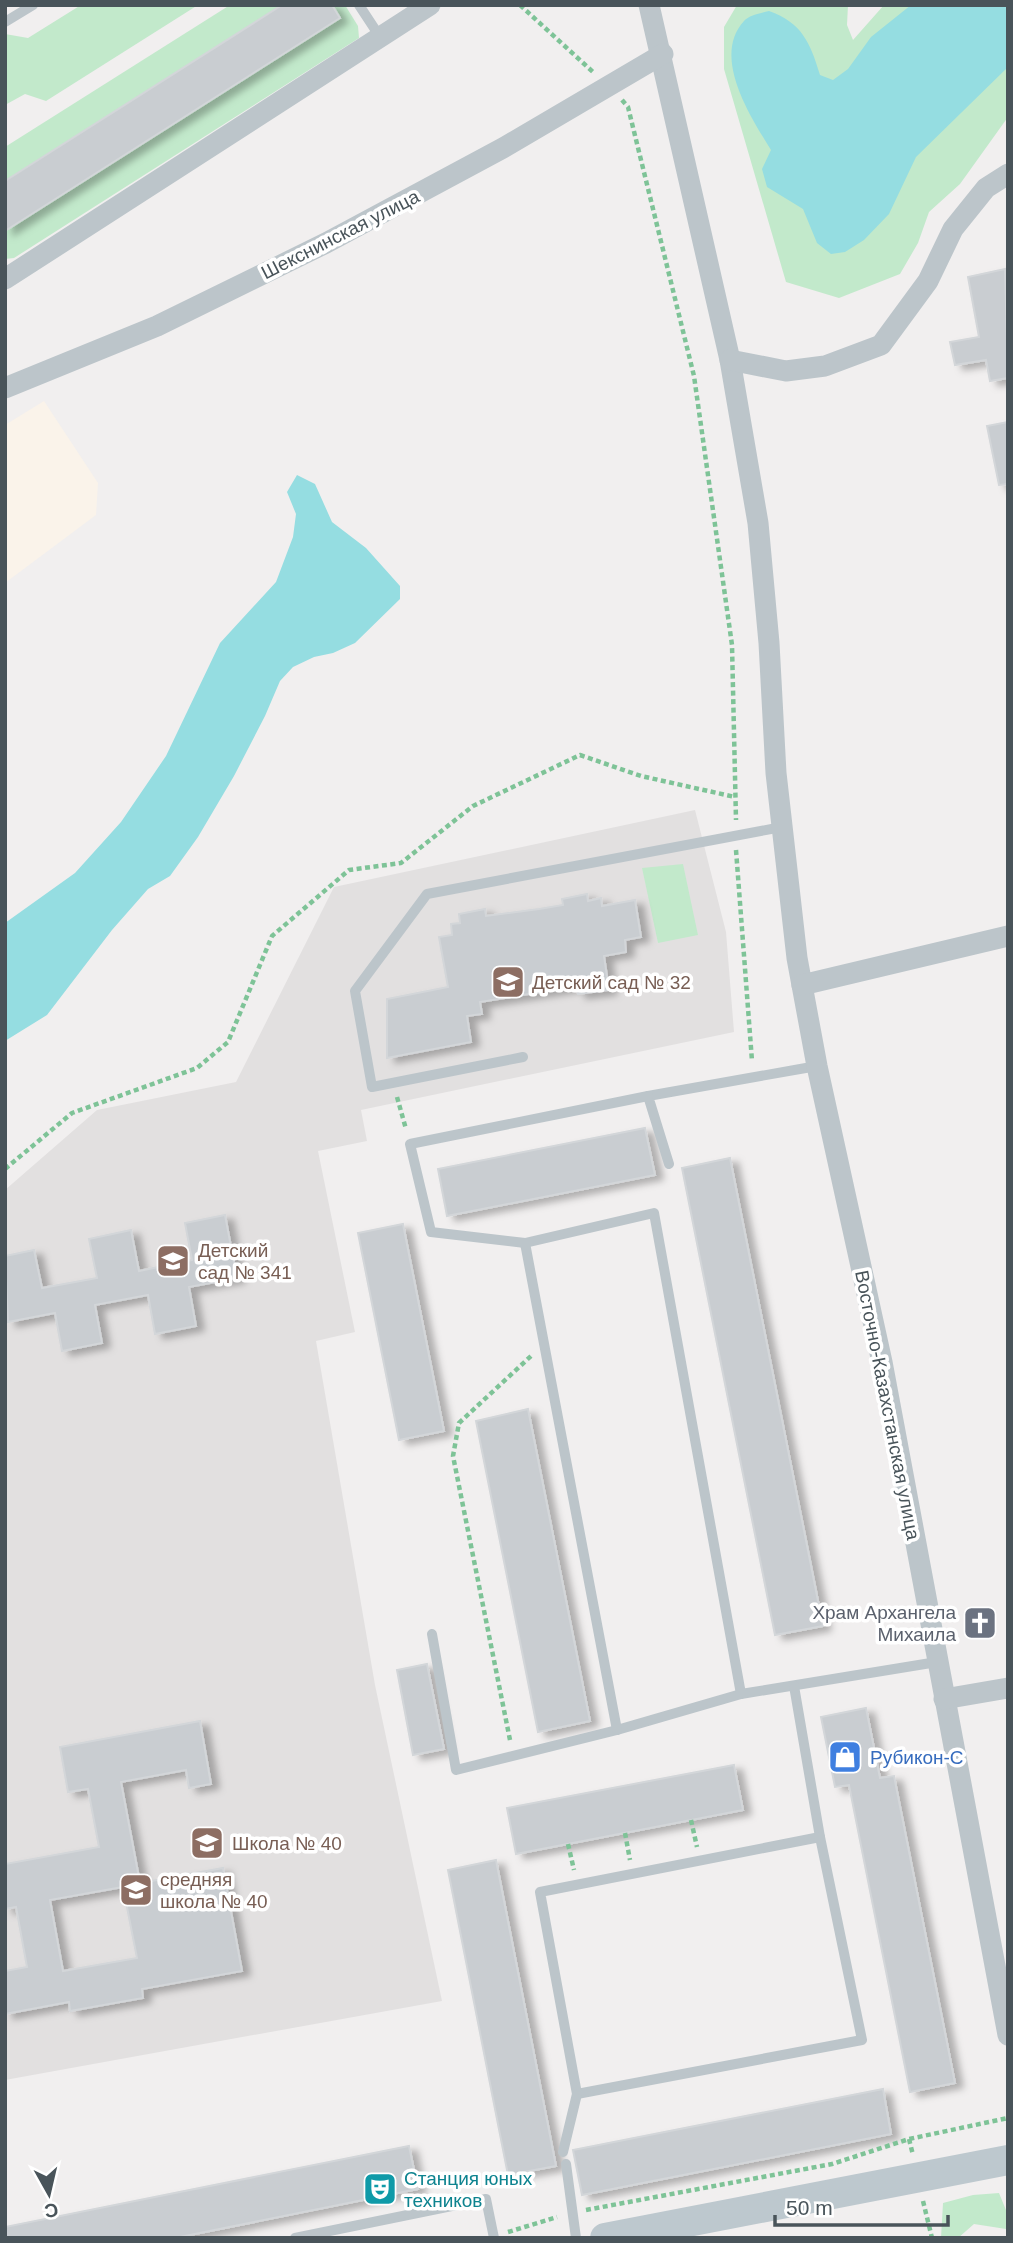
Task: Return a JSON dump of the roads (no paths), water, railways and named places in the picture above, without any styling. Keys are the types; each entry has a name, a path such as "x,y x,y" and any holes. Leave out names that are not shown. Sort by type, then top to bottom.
{"main road":[{"path":"605,2238 1008,2160"}],"street":[{"path":"6,276 430,5"},
{"name":"Восточно-Казахстанская улица","path":"649,5 663,54 730,360 758,523 782,827 802,985 817,1066 882,1362 1008,2035"},
{"name":"Шекснинская улица","path":"5,388 157,326 326,243 611,87 663,54"},
{"path":"730,360 786,371 825,366 881,345 928,281 953,229 986,188 1008,174"},
{"path":"802,985 1008,936"},
{"path":"944,1699 1008,1688"}],"lane":[{"path":"5,22 33,5"},
{"path":"359,5 380,37"},
{"path":"523,1058 372,1087 355,991 427,894 782,827"},
{"path":"741,1694 654,1213 525,1243 430,1232 410,1144 648,1096 817,1066"},
{"path":"648,1096 669,1164"},
{"path":"525,1243 617,1730"},
{"path":"432,1634 456,1770 617,1730 741,1694 937,1662"},
{"path":"577,2094 862,2039 820,1837 794,1686"},
{"path":"564,2152 577,2094 540,1892 820,1837"},
{"path":"566,2164 570,2213 576,2238"},
{"path":"295,2238 486,2199 494,2237"}],"water":[{"path":"911,5 1008,5 1008,67 916,157 889,214 864,240 845,252 831,254 817,243 803,209 767,187 762,169 771,150 738,87 731,52 735,36 746,19 769,11 797,28 808,43 820,75 833,80 848,69 871,37"},
{"path":"297,475 315,484 332,522 366,548 400,586 400,599 355,643 293,667 280,681 234,776 198,837 170,876 148,889 112,930 47,1015 5,1041 5,923 75,873 121,822 166,756 220,643 276,582 293,537 296,514 287,492"}],"place":[{"name":"Детский сад № 32","path":"508,982"},
{"name":"Детский сад № 341","path":"173,1261"},
{"name":"Храм Архангела Михаила","path":"980,1623"},
{"name":"Рубикон-С","path":"845,1757"},
{"name":"Школа № 40","path":"207,1843"},
{"name":"средняя школа № 40","path":"136,1890"},
{"name":"Станция юных техников","path":"380,2189"}]}
